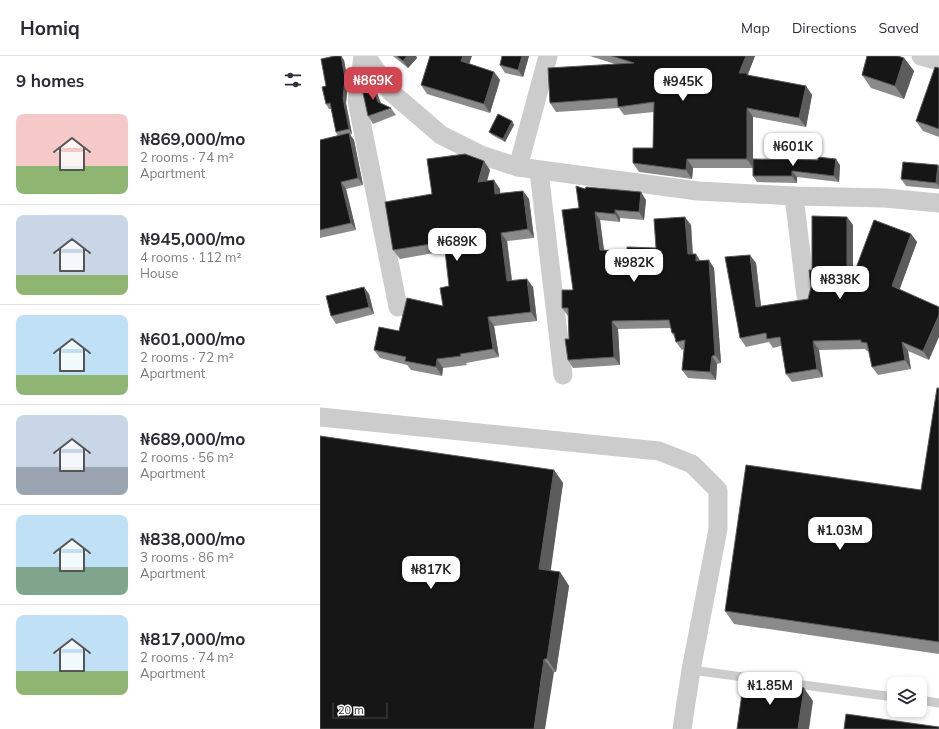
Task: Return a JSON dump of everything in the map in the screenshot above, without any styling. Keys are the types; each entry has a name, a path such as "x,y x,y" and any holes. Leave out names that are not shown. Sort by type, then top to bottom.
{"street":[{"path":"364,56 391,92 441,135 481,155 518,167 698,191 794,196 885,198 939,203"},
{"path":"364,56 357,101 398,307"},
{"path":"518,167 548,56"},
{"path":"921,56 939,61"},
{"path":"539,170 563,375"},
{"path":"794,196 806,296"},
{"path":"320,417 659,451 692,464 718,490 718,529 691,670 682,729"}],"lane":[{"path":"691,670 887,696"},
{"path":"927,701 939,702"}],"building":[{"path":"341,56 345,78 343,98 349,129 336,132 330,103 326,104 322,87 326,86 321,59"},
{"path":"397,56 407,56 403,61"},
{"path":"430,56 463,56 461,61 494,72 484,104 421,85"},
{"path":"502,56 522,56 518,70 500,65"},
{"path":"612,56 746,56 739,73 747,73 747,75 806,86 799,118 747,108 747,159 687,159 686,170 633,163 633,148 653,148 654,102 618,107 617,98 550,103 548,68 634,63"},
{"path":"867,56 898,56 904,58 895,86 862,75"},
{"path":"935,67 939,68 939,129 916,121"},
{"path":"371,83 378,102 391,108 368,116 363,93 364,86"},
{"path":"498,114 512,121 503,139 489,132"},
{"path":"349,133 358,178 341,182 351,223 320,230 320,140"},
{"path":"465,154 484,161 478,182 494,180 495,194 523,191 528,229 501,233 507,281 527,279 531,312 488,317 493,349 460,354 461,356 437,359 436,367 405,361 406,357 374,350 379,327 399,331 407,298 443,306 440,288 449,286 444,242 393,250 385,202 432,194 427,159"},
{"path":"818,157 836,159 834,176 792,171 792,176 753,176 753,159 818,160"},
{"path":"903,162 938,165 936,183 901,179"},
{"path":"576,186 585,189 586,187 641,192 639,212 615,210 615,214 595,212 600,250 627,251 627,247 656,248 654,219 685,217 688,254 696,254 696,261 709,260 715,355 712,356 710,372 682,370 685,340 676,342 669,320 612,321 614,357 568,360 565,339 569,339 568,308 562,308 562,290 573,290 562,210 579,208"},
{"path":"812,216 847,217 847,292 874,220 911,234 892,286 939,307 939,315 923,351 902,342 905,360 872,367 867,343 861,342 861,340 813,341 817,369 786,374 780,337 767,339 766,333 740,338 725,257 750,255 756,307 808,299 811,287 809,270 812,270"},
{"path":"364,287 369,307 331,316 326,296"},
{"path":"937,388 939,388 939,642 725,611 746,465 921,490"},
{"path":"320,436 554,470 539,569 560,572 547,659 544,659 534,729 320,729"},
{"path":"744,679 804,688 798,729 737,729"},
{"path":"846,714 939,727 939,729 844,729"}]}
